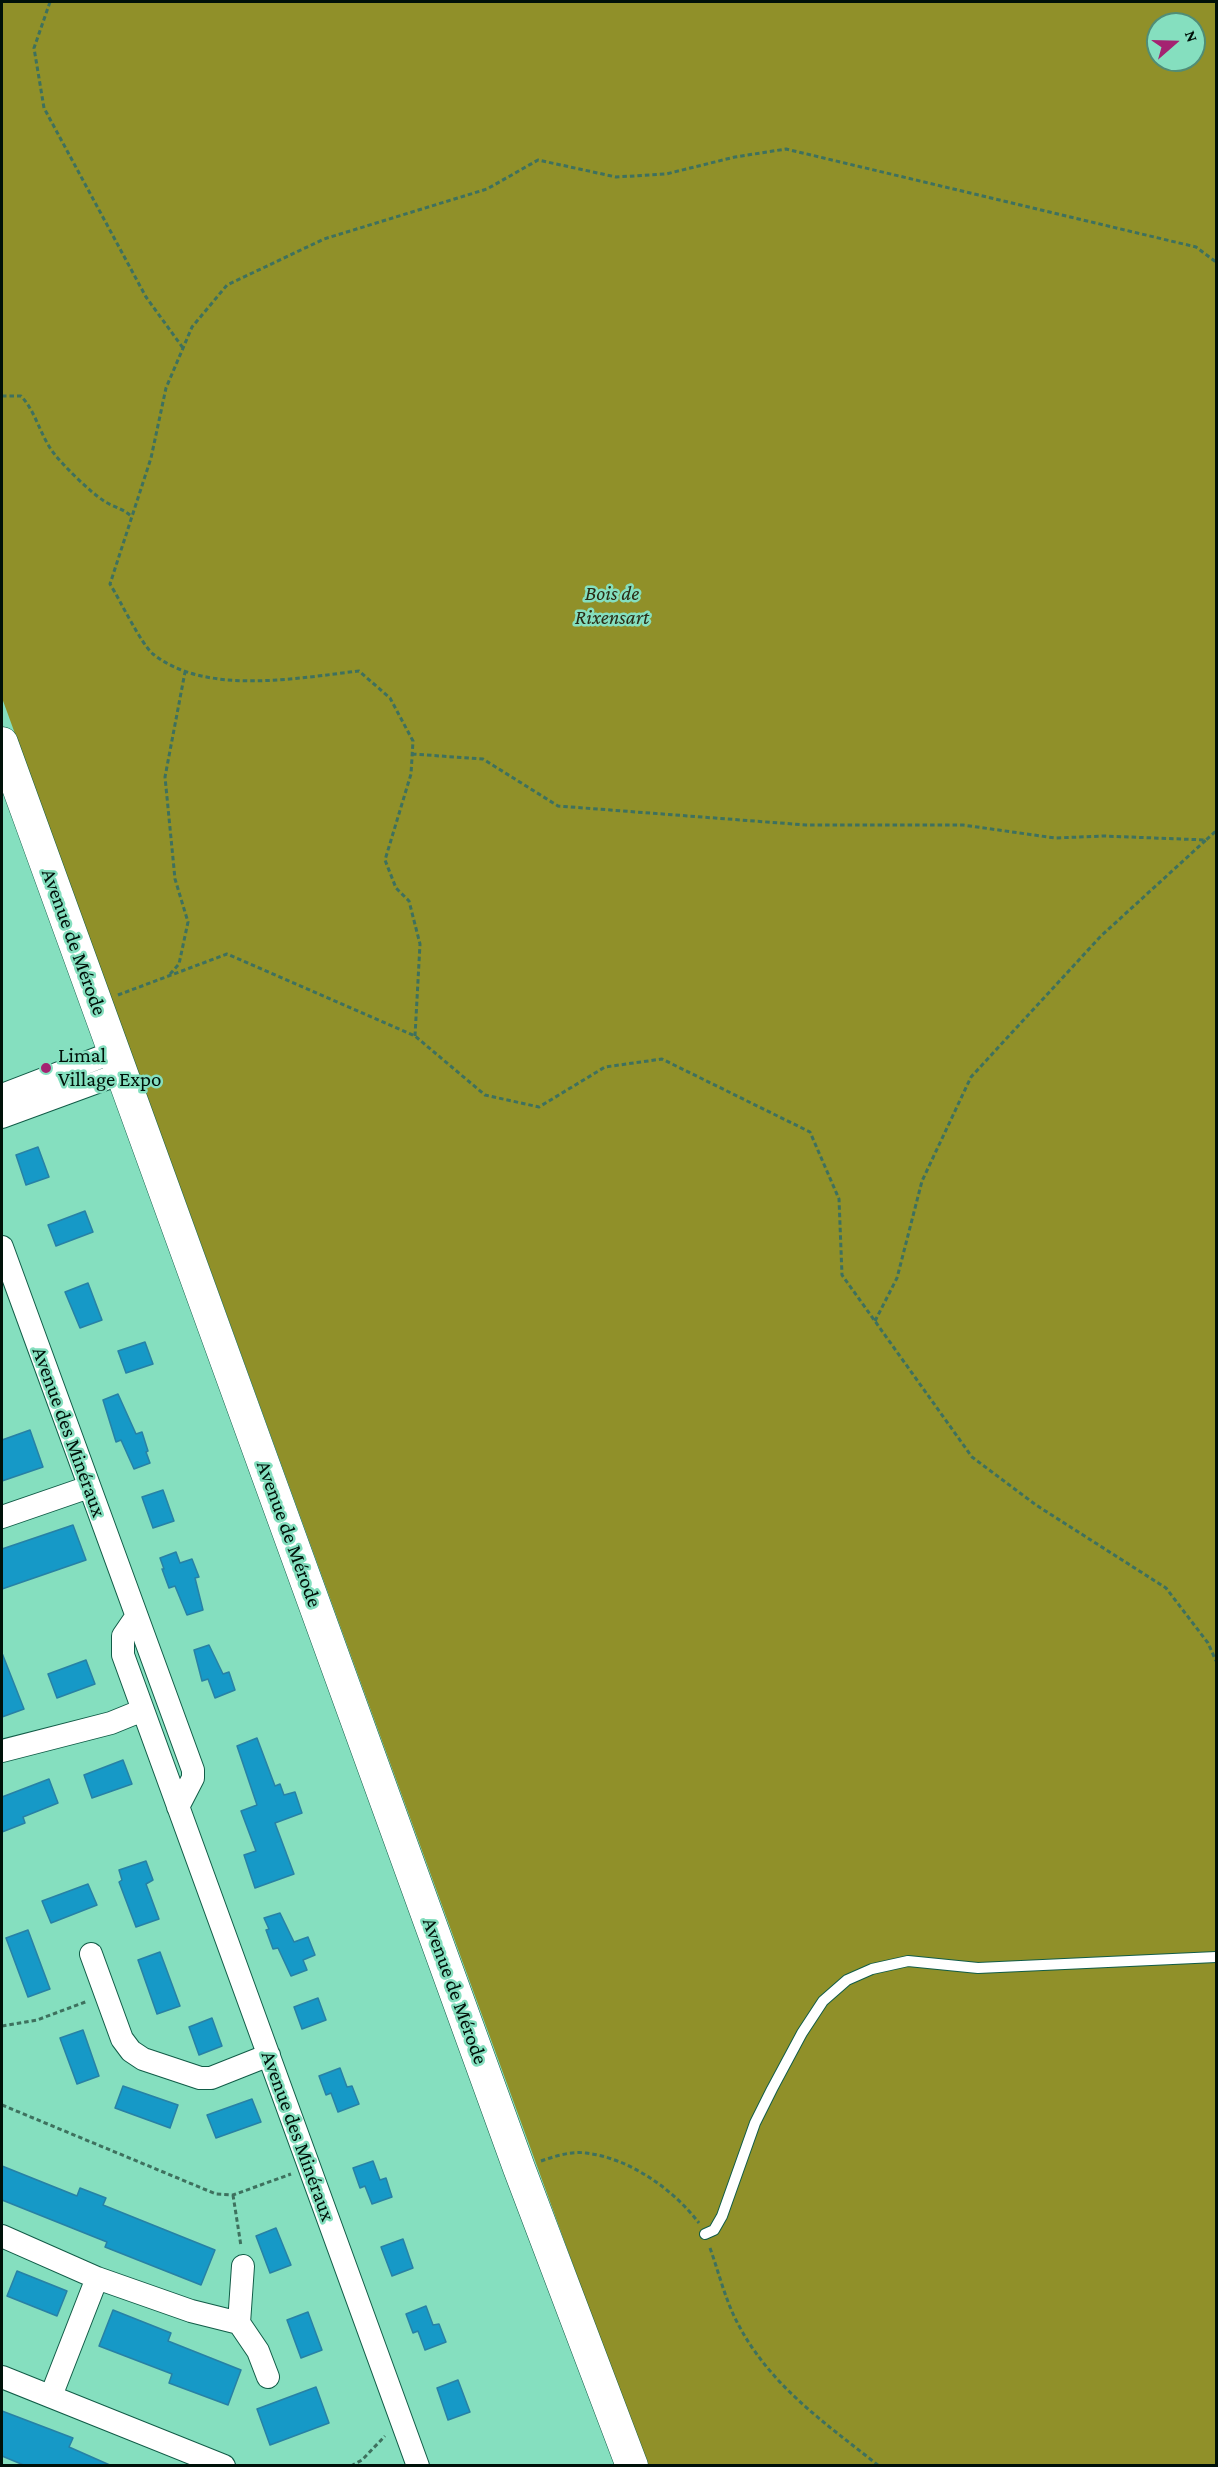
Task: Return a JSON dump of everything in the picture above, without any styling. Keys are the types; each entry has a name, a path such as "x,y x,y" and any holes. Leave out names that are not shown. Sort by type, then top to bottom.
{"street":[{"name":"Avenue de Mérode","path":"2,743 519,2168 632,2466"},
{"path":"2,1095 118,1063"},
{"path":"2,1118 118,1063"},
{"name":"Avenue des Minéraux","path":"2,1247 6,1274 89,1487 193,1770 193,1778 178,1808"},
{"path":"2,1517 89,1487"},
{"name":"Avenue des Minéraux","path":"136,1617 123,1636 123,1655 418,2466"},
{"path":"2,1751 111,1723 143,1710"},
{"path":"91,1954 122,2039 131,2051 143,2059 200,2078 211,2078 269,2055"},
{"path":"2,2236 97,2278 191,2311 239,2323"},
{"path":"243,2266 239,2323 258,2351 268,2377"},
{"path":"51,2396 97,2278"},
{"name":"Avenue de Mérode","path":"577,2325 599,2419 616,2466"},
{"path":"2,2377 224,2466"}],"lane":[{"path":"705,2234 714,2230 722,2216 755,2123 802,2033 823,2001 847,1980 872,1969 908,1961 978,1968 1216,1957"}],"path":[{"path":"50,2 33,48 44,108 146,297 183,348"},
{"path":"415,1036 420,944 409,901 396,888 385,860 411,774 413,741 390,698 359,671 250,683 185,672 151,653 110,584 151,458 166,388 192,327 227,285 324,239 487,189 538,160 616,177 666,174 735,157 786,149 1196,247 1216,262"},
{"path":"2,396 21,396 33,408 45,442 57,457 104,501 122,508 132,517"},
{"path":"169,976 179,964 188,922 176,879 165,777 185,672"},
{"path":"412,754 483,759 558,806 806,825 963,825 1055,838 1104,836 1206,840"},
{"path":"875,1321 897,1278 922,1181 971,1077 1101,936 1216,831"},
{"path":"96,1003 227,954 415,1036 485,1095 539,1107 605,1067 662,1059 810,1132 839,1199 842,1275 972,1457 1036,1505 1166,1588 1208,1643 1216,1662"},
{"path":"2,2026 37,2019 107,1995"},
{"path":"2,2105 216,2194 233,2195 310,2167"},
{"path":"519,2168 557,2155 585,2152 610,2158 667,2189 687,2208 705,2234 737,2322 759,2359 789,2394 879,2466"},
{"path":"233,2195 240,2229 243,2266"},
{"path":"351,2466 362,2460 401,2420"}],"green space":[{"name":"Bois de Rixensart","path":"2,2 1216,2 1216,2465 646,2465 2,698"}],"building":[{"path":"38,1147 49,1177 26,1185 16,1155"},
{"path":"85,1211 93,1232 56,1246 48,1225"},
{"path":"88,1283 102,1320 80,1328 65,1292"},
{"path":"145,1342 153,1364 126,1373 118,1351"},
{"path":"118,1394 136,1434 142,1432 148,1451 146,1452 150,1463 134,1469 121,1440 116,1442 103,1400"},
{"path":"30,1430 43,1467 2,1481 2,1440"},
{"path":"163,1490 174,1521 153,1528 142,1497"},
{"path":"73,1525 86,1560 2,1589 2,1549"},
{"path":"176,1552 180,1563 192,1559 199,1577 195,1578 203,1610 187,1615 175,1586 169,1588 160,1558"},
{"path":"209,1645 223,1674 229,1672 235,1690 215,1698 208,1679 202,1681 194,1650"},
{"path":"2,1653 24,1709 2,1717"},
{"path":"86,1660 95,1684 57,1698 48,1674"},
{"path":"257,1738 275,1786 280,1784 284,1795 295,1792 302,1813 275,1823 294,1874 255,1888 244,1855 256,1851 241,1811 257,1805 237,1746"},
{"path":"123,1760 132,1784 92,1798 84,1775"},
{"path":"49,1779 58,1803 23,1817 25,1823 2,1832 2,1797"},
{"path":"146,1861 153,1880 146,1884 159,1919 136,1927 119,1882 122,1880 119,1870"},
{"path":"88,1884 97,1905 51,1923 42,1901"},
{"path":"280,1913 294,1942 308,1937 315,1955 303,1960 307,1970 291,1976 278,1948 273,1949 266,1930 269,1929 264,1918"},
{"path":"28,1930 50,1989 28,1997 6,1938"},
{"path":"160,1952 180,2006 157,2014 138,1960"},
{"path":"318,1998 326,2020 302,2029 294,2007"},
{"path":"212,2018 222,2046 199,2055 189,2027"},
{"path":"83,2030 99,2076 77,2084 60,2038"},
{"path":"340,2068 347,2087 352,2086 359,2104 338,2112 331,2093 326,2095 319,2076"},
{"path":"123,2086 178,2105 170,2128 115,2108"},
{"path":"252,2099 261,2122 216,2138 207,2115"},
{"path":"373,2161 380,2180 386,2178 392,2197 372,2204 365,2186 360,2188 353,2168"},
{"path":"2,2166 77,2196 80,2188 106,2198 103,2205 215,2250 201,2285 105,2247 107,2242 2,2200"},
{"path":"276,2228 291,2265 270,2273 256,2236"},
{"path":"403,2239 413,2268 392,2276 381,2247"},
{"path":"17,2271 67,2291 57,2316 7,2296"},
{"path":"426,2306 433,2325 439,2324 446,2342 425,2350 418,2331 413,2333 406,2314"},
{"path":"113,2310 171,2333 168,2341 241,2370 228,2405 169,2383 172,2374 99,2346"},
{"path":"308,2312 322,2350 301,2358 287,2320"},
{"path":"458,2380 470,2412 448,2420 437,2388"},
{"path":"316,2387 329,2423 270,2445 257,2409"},
{"path":"2,2411 73,2438 69,2447 112,2466 26,2466 2,2456"}],"place":[{"name":"Limal Village Expo","path":"46,1068"}]}
